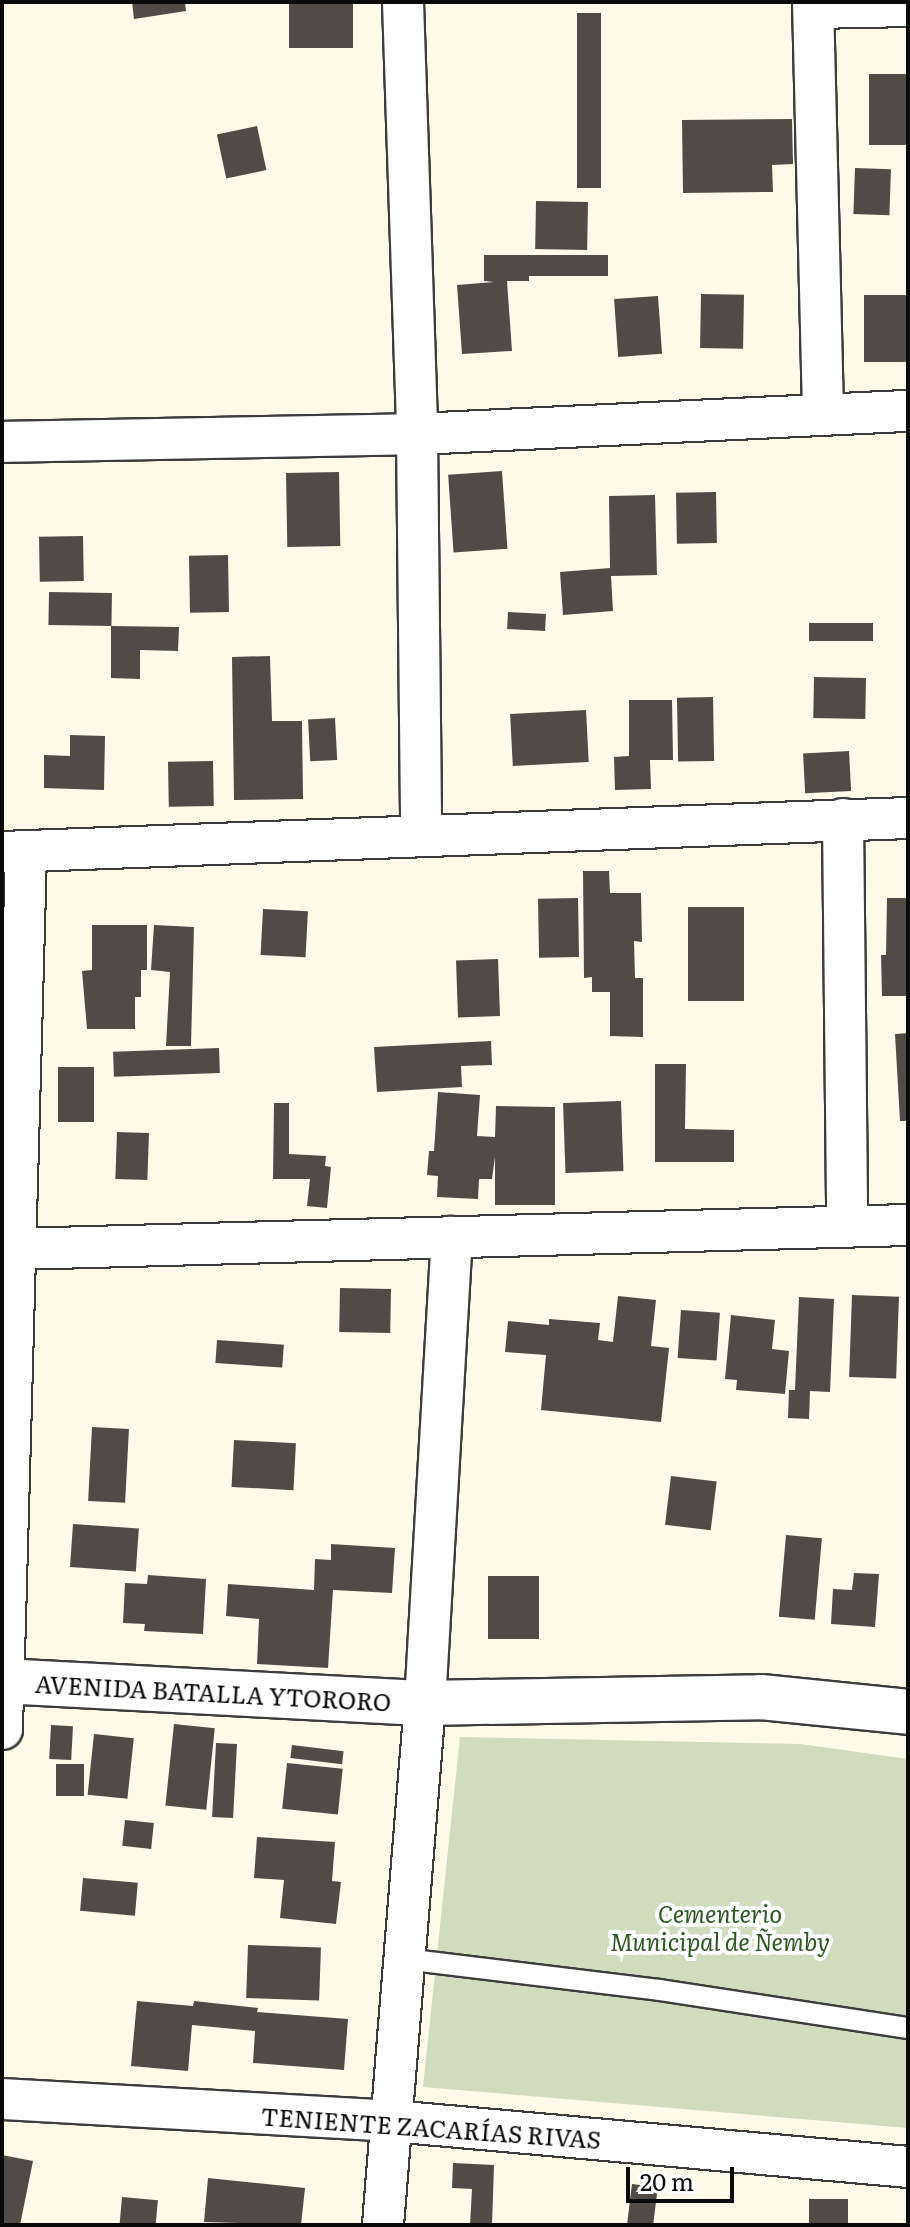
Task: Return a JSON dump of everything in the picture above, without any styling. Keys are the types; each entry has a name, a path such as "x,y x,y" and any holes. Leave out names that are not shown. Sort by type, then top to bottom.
{"street":[{"path":"403,2 417,434 421,834"},
{"path":"823,412 814,5 908,6"},
{"path":"2,442 417,434 823,412 908,411"},
{"path":"2,1729 16,1249 14,852 421,834 908,818"},
{"path":"843,819 847,1225"},
{"path":"16,1249 908,1225"},
{"path":"383,2225 425,1703 452,1237"},
{"name":"AVENIDA BATALLA YTORORO","path":"4,1681 425,1703 761,1697 908,1712"},
{"name":"TENIENTE ZACARÍAS RIVAS","path":"2,2099 392,2121 908,2167"}],"lane":[{"path":"404,1959 659,1990 908,2028"}],"green space":[{"name":"Cementerio Municipal de Ñemby","path":"460,1737 800,1744 908,1759 908,2128 423,2087"}],"building":[{"path":"132,2 185,2 186,11 134,19"},
{"path":"289,2 353,2 353,48 289,48"},
{"path":"577,13 601,13 601,188 577,188"},
{"path":"869,74 908,74 908,145 869,145"},
{"path":"792,119 793,164 772,165 773,192 683,193 682,120"},
{"path":"257,126 266,170 226,179 217,135"},
{"path":"855,168 891,169 889,215 853,214"},
{"path":"536,201 588,202 587,250 535,249"},
{"path":"484,255 608,255 608,276 529,276 529,281 507,281 512,351 462,354 457,285 494,282 484,281"},
{"path":"701,294 744,295 743,349 700,348"},
{"path":"864,295 908,295 908,362 864,362"},
{"path":"658,296 662,354 618,357 614,299"},
{"path":"502,471 507,549 454,553 448,475"},
{"path":"339,472 340,546 287,547 286,473"},
{"path":"716,492 717,543 677,544 676,493"},
{"path":"655,495 657,575 611,576 613,611 563,615 560,572 610,568 609,496"},
{"path":"83,536 84,581 40,582 39,537"},
{"path":"228,555 229,612 190,613 189,556"},
{"path":"49,592 112,593 111,626 48,625"},
{"path":"508,612 546,614 545,631 507,629"},
{"path":"809,623 873,623 873,641 809,641"},
{"path":"111,626 179,627 178,651 140,650 140,679 111,678"},
{"path":"270,656 272,721 302,721 303,799 234,800 232,657"},
{"path":"814,677 866,678 865,719 813,718"},
{"path":"713,697 714,761 678,762 677,698"},
{"path":"629,700 672,700 673,760 650,760 651,789 615,790 614,757 629,756"},
{"path":"586,710 589,762 513,766 510,714"},
{"path":"335,718 337,760 310,761 308,719"},
{"path":"70,735 105,736 104,790 44,788 44,755 70,756"},
{"path":"849,751 851,791 805,793 803,753"},
{"path":"213,761 214,806 169,807 168,762"},
{"path":"583,871 609,871 610,893 641,893 642,942 634,941 635,978 643,978 643,1037 610,1036 610,992 592,992 592,977 584,978"},
{"path":"578,898 579,957 539,958 538,899"},
{"path":"887,898 908,898 908,996 882,996 881,955 886,955"},
{"path":"688,907 744,907 744,1001 688,1001"},
{"path":"263,909 308,911 306,957 261,955"},
{"path":"92,925 147,925 147,970 141,970 141,997 135,997 135,1029 87,1029 82,971 92,970"},
{"path":"154,925 194,927 191,1046 166,1046 170,972 151,970"},
{"path":"498,959 500,1016 458,1017 456,960"},
{"path":"908,1033 908,1121 900,1121 895,1034"},
{"path":"491,1041 492,1065 461,1066 462,1087 377,1092 374,1047"},
{"path":"219,1048 220,1073 114,1077 113,1052"},
{"path":"655,1064 686,1064 685,1129 734,1130 734,1162 655,1162"},
{"path":"58,1067 94,1067 94,1122 58,1122"},
{"path":"438,1092 480,1095 477,1136 495,1137 496,1106 555,1107 555,1205 495,1205 495,1157 492,1179 479,1179 478,1199 437,1197 438,1176 427,1175 429,1151 434,1151"},
{"path":"621,1101 623,1171 565,1173 563,1103"},
{"path":"274,1103 289,1103 289,1154 326,1156 325,1166 331,1167 327,1208 307,1206 310,1179 273,1179"},
{"path":"117,1132 149,1133 147,1180 115,1179"},
{"path":"340,1288 391,1289 390,1333 339,1332"},
{"path":"852,1295 899,1297 896,1379 849,1377"},
{"path":"618,1296 656,1300 651,1346 669,1348 661,1422 541,1410 546,1355 505,1352 508,1321 549,1325 549,1319 600,1323 598,1340 613,1342"},
{"path":"799,1297 834,1299 830,1392 810,1391 809,1419 788,1418 789,1390 795,1390"},
{"path":"681,1310 720,1313 717,1361 678,1358"},
{"path":"731,1315 775,1320 772,1349 789,1351 785,1394 736,1390 737,1380 725,1379"},
{"path":"217,1340 284,1345 282,1368 215,1363"},
{"path":"92,1427 129,1429 125,1503 88,1501"},
{"path":"234,1440 296,1443 293,1490 232,1487"},
{"path":"671,1476 717,1482 711,1530 665,1525"},
{"path":"73,1524 139,1529 136,1571 70,1567"},
{"path":"786,1535 822,1538 815,1620 779,1617"},
{"path":"331,1544 395,1548 392,1593 333,1590 328,1668 257,1664 259,1619 226,1616 228,1584 314,1590 315,1559 331,1560"},
{"path":"854,1573 879,1574 875,1627 831,1624 833,1589 852,1590"},
{"path":"148,1575 206,1579 203,1634 144,1631 145,1624 123,1623 125,1583 147,1584"},
{"path":"488,1576 539,1576 539,1639 488,1639"},
{"path":"174,1724 215,1728 206,1810 165,1806"},
{"path":"51,1725 73,1726 71,1760 49,1759"},
{"path":"94,1734 134,1738 127,1799 88,1795"},
{"path":"216,1743 237,1744 233,1818 212,1817"},
{"path":"292,1745 344,1751 342,1764 290,1758"},
{"path":"287,1763 343,1769 338,1815 282,1809"},
{"path":"56,1764 84,1764 84,1796 56,1796"},
{"path":"125,1820 154,1823 151,1849 122,1846"},
{"path":"257,1837 335,1842 332,1881 341,1882 336,1924 280,1918 284,1880 254,1878"},
{"path":"83,1878 138,1883 135,1916 80,1911"},
{"path":"248,1945 321,1948 319,2001 246,1998"},
{"path":"137,2001 193,2006 194,2001 258,2008 257,2012 348,2019 344,2070 253,2063 255,2031 192,2025 188,2071 131,2066"},
{"path":"2,2155 33,2161 20,2225 2,2225"},
{"path":"453,2163 494,2165 492,2225 470,2225 472,2189 452,2188"},
{"path":"208,2178 305,2188 301,2225 204,2222"},
{"path":"632,2184 658,2187 653,2225 627,2225"},
{"path":"122,2197 158,2200 156,2225 120,2225"},
{"path":"809,2199 848,2199 848,2225 809,2225"}]}
